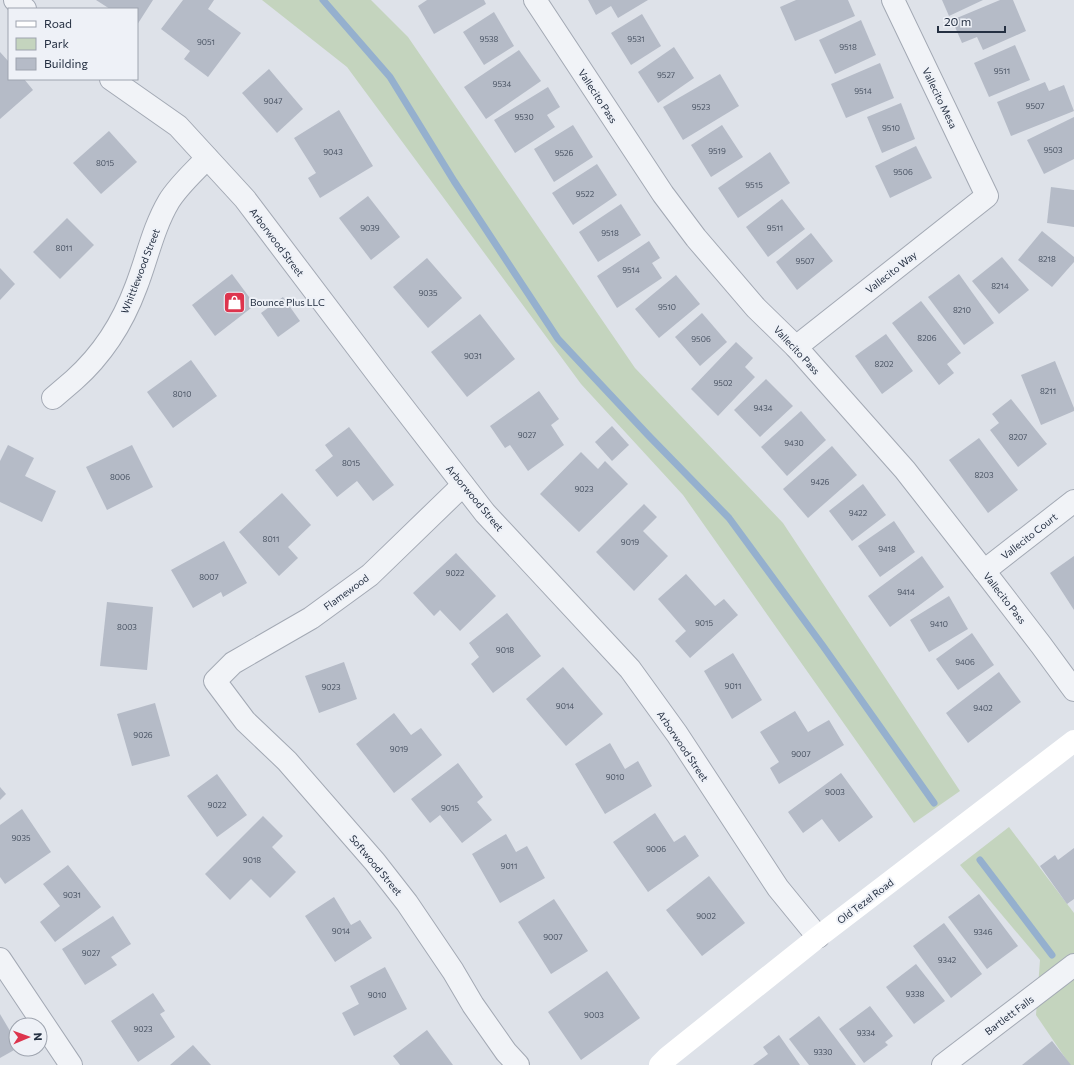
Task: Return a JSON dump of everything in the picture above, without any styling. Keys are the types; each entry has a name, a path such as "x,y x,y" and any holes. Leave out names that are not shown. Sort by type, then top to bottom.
{"street":[{"path":"15,0 24,8"},
{"name":"Vallecito Pass","path":"535,0 663,194 696,238 756,308 796,347 905,470 1074,690"},
{"name":"Vallecito Mesa","path":"893,0 987,196"},
{"name":"Arborwood Street","path":"112,80 178,126 245,198 485,513 630,669 677,734 778,888 818,937"},
{"name":"Whittlewood Street","path":"53,398 75,379 110,338 125,314 136,288 158,222 169,201 207,158"},
{"name":"Vallecito Way","path":"796,347 987,196"},
{"name":"Flamewood","path":"215,681 233,664 311,618 370,575 463,485"},
{"name":"Vallecito Court","path":"984,571 1074,501"},
{"name":"Softwood Street","path":"215,681 245,721 286,761 375,862 407,903 453,971 473,1005 506,1052 518,1065"},
{"name":"Old Tezel Road","path":"660,1065 818,937 1074,741"},
{"path":"0,959 71,1065"},
{"name":"Bartlett Falls","path":"943,1065 1074,965"}],"green space":[{"path":"262,0 371,0 408,37 635,368 783,523 960,791 914,823 683,495 581,384 347,67"},
{"path":"1009,827 1074,913 1074,1065 1070,1065 1036,1015 1040,960 960,865"}],"building":[{"path":"96,0 153,0 138,23 138,8 108,8"},
{"path":"183,0 214,0 208,9 241,33 208,77 184,59 190,51 161,29"},
{"path":"427,0 484,0 486,4 434,34 418,6"},
{"path":"588,0 648,0 618,18 611,6 596,15"},
{"path":"796,0 848,0 855,16 795,41 780,7"},
{"path":"942,0 983,0 949,16"},
{"path":"1000,0 1013,0 1026,31 983,50 977,37 962,43 952,20"},
{"path":"494,12 514,46 484,65 463,32"},
{"path":"642,14 661,46 631,65 611,33"},
{"path":"861,20 876,55 835,74 819,40"},
{"path":"1015,45 1030,80 989,97 974,63"},
{"path":"674,47 694,78 658,103 638,72"},
{"path":"519,50 541,81 486,119 464,87"},
{"path":"0,52 8,61 8,80 25,80 33,90 0,119"},
{"path":"880,63 894,98 846,118 831,84"},
{"path":"269,69 303,109 277,133 242,93"},
{"path":"720,74 739,106 683,140 663,107"},
{"path":"1045,82 1049,91 1064,85 1074,111 1011,136 997,102"},
{"path":"548,87 560,107 547,115 555,127 515,153 494,120"},
{"path":"901,103 915,139 882,153 867,117"},
{"path":"339,110 373,166 320,198 308,178 316,173 294,138"},
{"path":"1074,117 1074,159 1044,174 1027,140"},
{"path":"573,125 593,157 554,182 534,149"},
{"path":"722,125 743,157 711,177 691,145"},
{"path":"109,131 137,162 101,194 73,163"},
{"path":"916,146 932,178 890,198 875,166"},
{"path":"770,152 790,183 738,218 718,188"},
{"path":"597,164 617,195 573,225 552,193"},
{"path":"1051,187 1074,190 1074,227 1047,223"},
{"path":"368,196 400,237 371,260 339,218"},
{"path":"782,199 805,229 768,257 746,227"},
{"path":"621,204 641,235 598,262 579,232"},
{"path":"67,218 94,245 60,279 33,252"},
{"path":"1042,231 1074,257 1074,262 1052,287 1018,260"},
{"path":"811,233 833,261 797,290 776,262"},
{"path":"649,241 660,258 652,263 662,278 617,308 597,276"},
{"path":"1002,257 1029,290 999,314 972,281"},
{"path":"427,258 462,298 428,328 393,287"},
{"path":"0,268 15,284 0,300"},
{"path":"232,274 255,305 215,336 192,305"},
{"path":"959,274 994,323 964,345 928,297"},
{"path":"676,275 700,304 659,338 635,309"},
{"path":"283,297 300,321 278,337 261,313"},
{"path":"921,301 961,353 947,364 954,373 939,385 892,323"},
{"path":"702,313 727,342 700,366 675,337"},
{"path":"480,314 515,359 467,397 431,352"},
{"path":"886,334 913,371 882,394 855,356"},
{"path":"736,342 753,358 745,367 755,377 718,416 691,389"},
{"path":"191,360 217,396 173,428 147,392"},
{"path":"1055,361 1074,411 1041,425 1021,375"},
{"path":"766,379 793,406 760,437 734,410"},
{"path":"539,391 559,419 551,425 564,445 528,471 510,445 505,448 490,426"},
{"path":"1011,399 1047,444 1018,467 990,430 999,423 992,414"},
{"path":"801,411 826,440 787,476 761,447"},
{"path":"612,426 629,445 612,461 595,442"},
{"path":"349,427 394,485 373,501 357,481 337,497 315,470 333,456 325,445"},
{"path":"979,438 1018,490 988,513 949,460"},
{"path":"8,445 34,458 25,476 56,491 42,522 0,502 0,461"},
{"path":"132,445 153,487 107,510 86,467"},
{"path":"832,446 857,475 808,518 783,489"},
{"path":"581,452 598,469 605,461 628,484 579,532 540,494"},
{"path":"863,484 886,515 852,541 829,511"},
{"path":"282,493 311,525 288,547 298,558 279,576 239,532"},
{"path":"644,504 657,517 643,531 668,556 634,591 596,552"},
{"path":"894,521 915,552 880,577 858,546"},
{"path":"224,541 247,583 223,597 221,592 193,608 171,570"},
{"path":"456,553 496,596 460,631 440,610 434,616 413,593"},
{"path":"922,556 944,587 890,627 868,596"},
{"path":"1074,556 1074,610 1050,573"},
{"path":"686,574 715,606 724,599 738,615 690,658 675,641 686,631 658,599"},
{"path":"949,596 968,629 929,652 910,620"},
{"path":"107,602 153,607 147,670 100,666"},
{"path":"507,613 541,656 493,693 471,664 479,657 469,643"},
{"path":"972,633 994,665 958,690 936,659"},
{"path":"733,653 762,700 732,719 704,671"},
{"path":"344,662 357,699 319,713 305,676"},
{"path":"563,667 603,714 566,746 526,699"},
{"path":"999,672 1021,702 968,743 946,713"},
{"path":"155,703 170,756 132,766 117,714"},
{"path":"795,711 808,732 829,720 844,745 779,784 770,768 779,762 760,732"},
{"path":"394,713 411,735 421,728 442,755 394,793 356,744"},
{"path":"610,743 625,769 638,761 652,786 605,814 575,764"},
{"path":"458,763 483,797 477,802 492,820 462,843 440,815 430,823 411,799"},
{"path":"841,773 873,817 839,842 822,819 803,833 788,812"},
{"path":"217,774 247,815 217,837 187,796"},
{"path":"0,787 6,794 0,800"},
{"path":"22,809 51,852 5,884 0,877 0,825"},
{"path":"655,813 674,842 685,835 699,856 648,892 613,842"},
{"path":"263,816 283,836 272,847 296,872 270,898 251,879 230,900 205,874"},
{"path":"506,834 516,852 527,846 545,878 500,903 472,854"},
{"path":"1074,848 1074,899 1067,904 1040,866 1055,855 1058,860"},
{"path":"68,865 101,907 55,942 40,922 60,906 43,884"},
{"path":"709,876 745,923 702,956 666,910"},
{"path":"979,894 1018,946 987,969 948,917"},
{"path":"334,897 351,925 360,920 372,938 335,962 305,916"},
{"path":"554,899 588,951 551,974 518,922"},
{"path":"113,916 131,944 111,957 117,965 85,985 62,949"},
{"path":"944,923 982,974 951,998 913,946"},
{"path":"916,964 945,1001 914,1024 886,987"},
{"path":"385,967 407,1009 354,1036 342,1013 359,1004 350,986"},
{"path":"607,971 640,1018 581,1060 548,1012"},
{"path":"153,993 165,1011 160,1014 175,1037 138,1062 111,1021"},
{"path":"870,1006 893,1036 885,1042 888,1045 864,1063 839,1029"},
{"path":"0,1014 8,1028 8,1054 0,1058"},
{"path":"819,1016 856,1065 809,1065 789,1039"},
{"path":"427,1030 453,1065 400,1065 393,1056"},
{"path":"779,1035 800,1065 753,1065 768,1054 763,1047"},
{"path":"1052,1041 1071,1065 1022,1065"},
{"path":"193,1045 211,1065 170,1065"}],"waterway":[{"path":"323,0 390,77 454,181 558,339 648,435 729,518 823,646 934,803"},
{"path":"980,860 1052,955"}],"place":[{"name":"Bounce Plus LLC","path":"235,302"}]}
